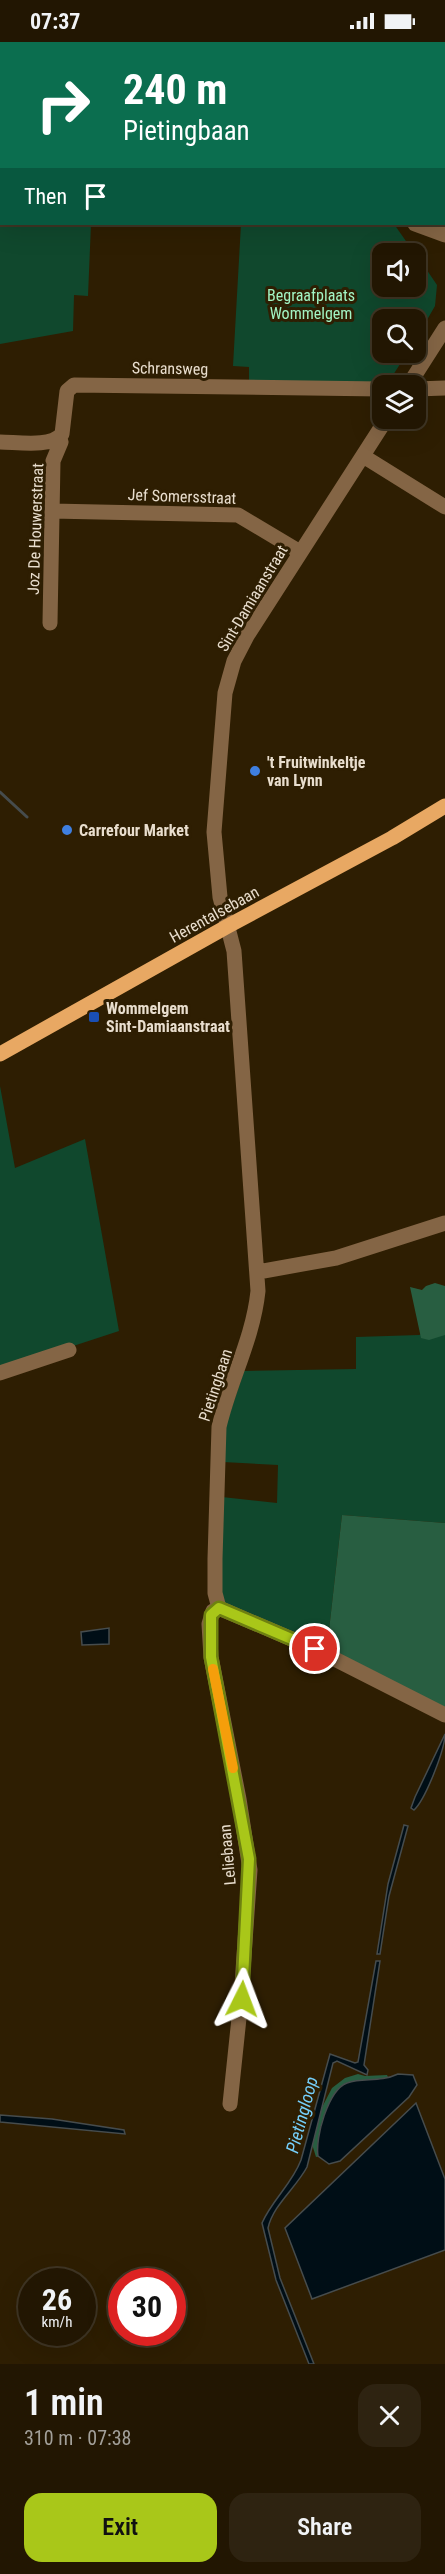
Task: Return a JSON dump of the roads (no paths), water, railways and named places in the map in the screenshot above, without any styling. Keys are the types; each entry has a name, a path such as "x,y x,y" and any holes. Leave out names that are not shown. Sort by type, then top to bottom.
{"main road":[{"name":"Herentalsebaan","path":"0,1054 228,926 392,838 445,806"}],"street":[{"path":"418,225 445,235"},
{"path":"415,375 445,328"},
{"name":"Schransweg","path":"58,438 62,434 67,391 74,386 372,388"},
{"path":"426,388 445,388"},
{"name":"Sint-Damiaanstraat","path":"228,926 220,897 214,832 225,693 234,661 247,636 380,429"},
{"path":"0,442 47,442 58,438"},
{"name":"Joz De Houwerstraat","path":"50,623 53,461 61,442 58,438"},
{"path":"363,456 445,507"},
{"name":"Jef Somersstraat","path":"52,511 238,515 300,552"},
{"name":"Pietingbaan","path":"219,1608 215,1593 215,1559 219,1427 223,1408 252,1328 258,1291 236,970 228,926"},
{"path":"258,1272 336,1258 445,1223"},
{"path":"0,1373 69,1350"},
{"path":"219,1608 315,1649 445,1715"},
{"name":"Leliebaan","path":"219,1608 213,1611 209,1624 211,1657 239,1799 250,1870 242,1999 230,2104"}],"waterway":[{"path":"0,792 27,817"}],"place":[{"name":"'t Fruitwinkeltje van Lynn","path":"255,771"},
{"name":"Carrefour Market","path":"67,830"},
{"name":"Wommelgem Sint-Damiaanstraat","path":"94,1017"}],"park label":[{"name":"Begraafplaats Wommelgem","path":"311,304"}],"water label":[{"name":"Pietingloop","path":"302,2115"}]}
